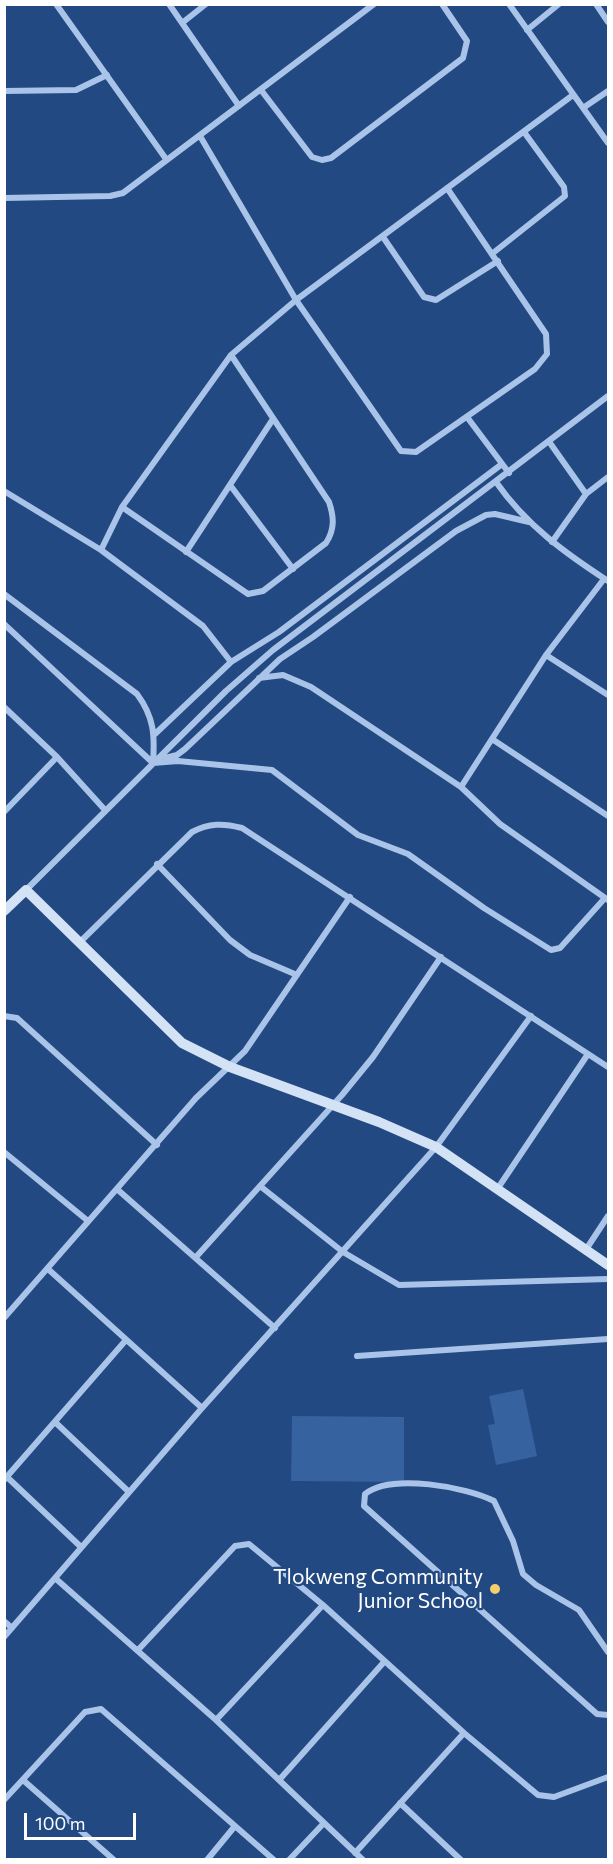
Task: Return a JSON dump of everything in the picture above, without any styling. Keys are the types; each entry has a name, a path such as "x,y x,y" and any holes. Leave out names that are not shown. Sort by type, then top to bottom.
{"street":[{"path":"56,4 166,159"},
{"path":"169,4 239,106"},
{"path":"182,22 206,4"},
{"path":"4,198 119,194 200,136 374,4"},
{"path":"261,90 312,157 322,160 331,158 463,58 466,41 442,4"},
{"path":"509,4 609,143"},
{"path":"527,30 559,4"},
{"path":"596,4 609,22"},
{"path":"4,91 76,90 107,75"},
{"path":"583,108 609,91"},
{"path":"101,550 122,507 231,356 296,300 573,95"},
{"path":"493,253 565,196 564,187 524,132"},
{"path":"200,136 296,300 401,451 416,452 536,369 547,354 546,334 447,188"},
{"path":"383,237 424,297 430,300 436,300 498,261"},
{"path":"122,507 248,594 263,591 326,543 332,534 332,511 329,502 231,356"},
{"path":"4,911 226,692 273,650 550,443 609,396"},
{"path":"467,417 509,473"},
{"path":"186,552 273,419"},
{"path":"550,443 586,494"},
{"path":"155,734 231,662 279,632 502,464"},
{"path":"552,542 586,494 609,477"},
{"path":"461,787 546,656 606,580 552,542 529,522 496,482"},
{"path":"230,485 293,569"},
{"path":"4,491 101,550 202,626 231,662"},
{"path":"155,761 172,758 185,749 280,658 313,637 440,542 478,518 495,514 529,522"},
{"path":"4,594 137,694 147,708 155,734 155,761"},
{"path":"4,624 155,761 272,770 358,835 408,854 494,915 551,950 560,948 607,899 500,824 461,787 304,684 283,675 259,678"},
{"path":"546,656 609,695"},
{"path":"4,707 57,757 105,810"},
{"path":"492,738 609,816"},
{"path":"4,812 57,757"},
{"path":"79,943 192,832 213,824 229,824 242,828 350,897 609,1067"},
{"path":"157,864 230,940 250,955 297,975"},
{"path":"26,890 182,1043 230,1066 334,1104 436,1147 609,1265"},
{"path":"4,1318 118,1190 195,1098 253,1042 350,897"},
{"path":"196,1257 334,1104 373,1057 441,957"},
{"path":"4,1016 17,1018 157,1145"},
{"path":"4,1637 202,1408 436,1147 531,1016"},
{"path":"498,1188 588,1054"},
{"path":"5,1153 88,1221"},
{"path":"260,1186 343,1252 390,1282 406,1286 609,1279"},
{"path":"118,1190 275,1328"},
{"path":"587,1248 609,1216"},
{"path":"48,1269 202,1408"},
{"path":"357,1356 609,1339"},
{"path":"81,1547 6,1479 126,1340"},
{"path":"55,1422 129,1492"},
{"path":"609,1652 579,1610 530,1581 523,1574 513,1541 494,1501 468,1491 440,1485 399,1485 373,1488 365,1494 364,1506 597,1714 609,1715"},
{"path":"138,1650 239,1544 254,1546 323,1605 464,1733 542,1797 554,1797 609,1777"},
{"path":"55,1578 216,1720 363,1860"},
{"path":"216,1720 323,1605"},
{"path":"4,1621 12,1628"},
{"path":"280,1779 384,1662"},
{"path":"4,1800 85,1712 101,1709 274,1860"},
{"path":"355,1853 464,1733"},
{"path":"23,1780 114,1860"},
{"path":"400,1803 461,1860"},
{"path":"289,1860 323,1824"},
{"path":"207,1860 235,1826"}],"shaded area":[{"path":"523,1389 537,1456 496,1465 488,1425 495,1424 489,1396"},
{"path":"292,1416 404,1417 404,1482 291,1481"}],"place":[{"name":"Tlokweng Community Junior School","path":"495,1589"}]}
